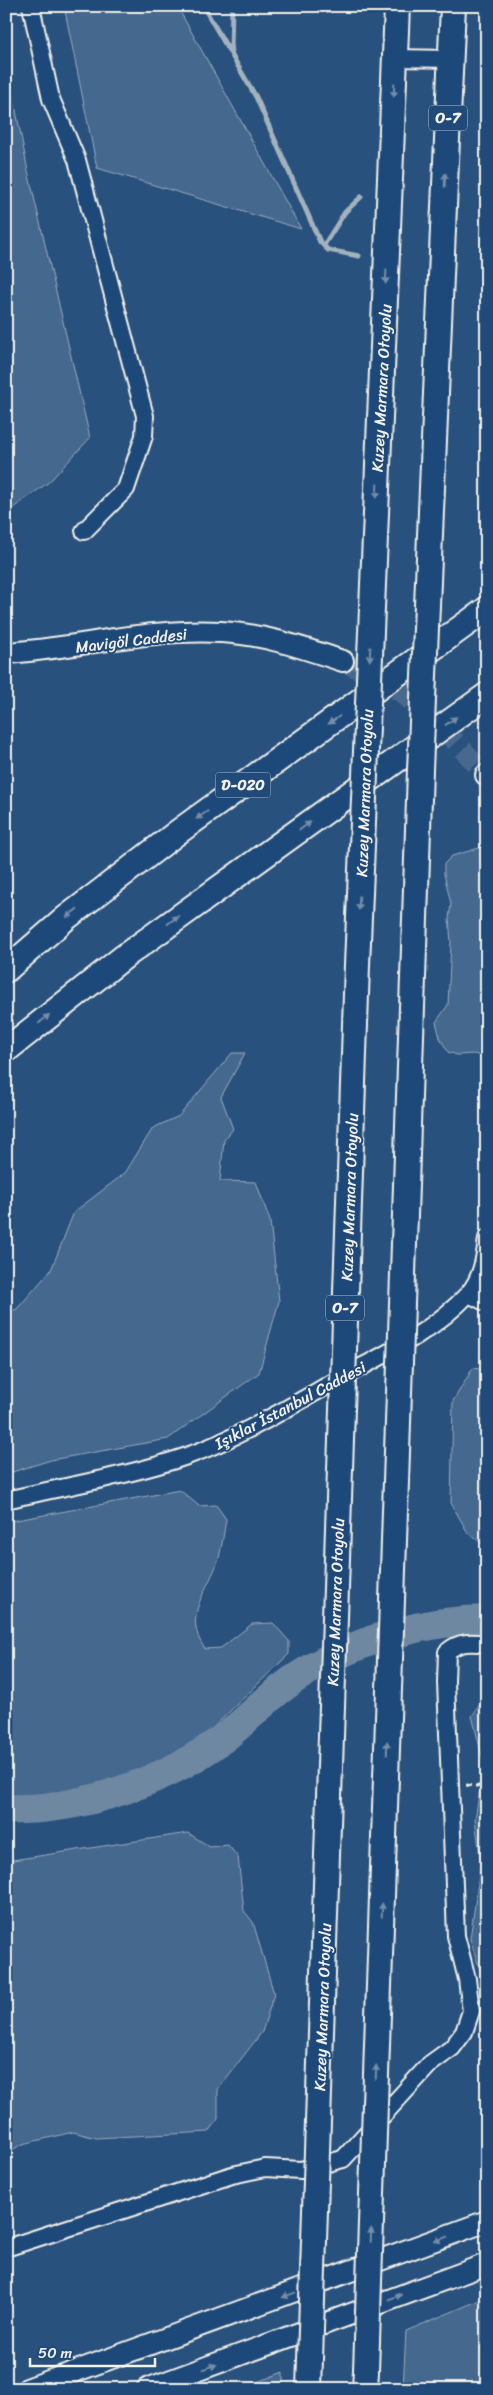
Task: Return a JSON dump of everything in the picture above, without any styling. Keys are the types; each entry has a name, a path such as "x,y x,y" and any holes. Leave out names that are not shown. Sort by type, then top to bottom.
{"highway":[{"name":"Kuzey Marmara Otoyolu","path":"309,2389 356,985 397,6"},
{"name":"O-7","path":"366,2380 420,770 453,6"},
{"name":"D-020","path":"6,970 66,918 178,832 487,609"},
{"path":"6,1050 124,956 487,695"}],"main road":[{"name":"Mavigöl Caddesi","path":"6,653 49,650 165,632 222,632 288,642 342,661"},
{"path":"27,2389 487,2222"},
{"path":"148,2389 487,2264"}],"street":[{"path":"31,6 51,99 76,160 145,416 144,436 126,489 84,531"},
{"path":"395,58 451,59"},
{"name":"Işıklar İstanbul Caddesi","path":"6,1500 167,1462 235,1437 414,1337 468,1294 479,1278 487,1238"},
{"path":"468,1294 487,1303"},
{"path":"6,2248 232,2175 265,2168 302,2170 343,2159 430,2064 452,2048 464,2032 471,2011 467,1979 456,1936 446,1682 448,1652 455,1645 468,1642 487,1644"}],"path":[{"path":"450,1784 487,1787"}],"shaded area":[{"path":"64,6 177,6 301,229 97,168"},
{"path":"6,60 28,171 90,438 49,482 6,513"},
{"path":"486,846 487,1058 474,1054 457,1055 448,1052 440,1038 436,1022 448,1005 451,942 449,919 451,904 444,874 444,864 452,856"},
{"path":"232,1053 245,1053 221,1097 233,1129 224,1140 220,1181 256,1182 270,1221 279,1301 259,1373 168,1439 51,1460 6,1474 6,1313 17,1309 51,1270 74,1212 125,1173 153,1128 179,1116"},
{"path":"473,1368 487,1370 487,1547 468,1533 451,1503 453,1401"},
{"path":"180,1490 199,1506 216,1505 226,1519 219,1558 196,1614 198,1637 205,1649 221,1648 252,1624 273,1623 289,1641 289,1654 195,1745 118,1787 6,1805 6,1522"},
{"path":"487,1694 487,1974 481,1973 470,1939 481,1862 475,1819 484,1764 472,1716"},
{"path":"188,1833 210,1847 228,1845 238,1857 244,1911 253,1922 274,1994 262,2032 218,2089 218,2119 209,2132 96,2138 73,2132 23,2144 6,2153 6,1861"},
{"path":"487,2297 487,2389 403,2389 406,2331"},
{"path":"283,2372 283,2389 239,2389"}],"waterway":[{"path":"203,6 256,97 320,242 328,250 359,256"},
{"path":"231,51 232,6"},
{"path":"324,245 345,212 361,197"},
{"path":"6,1809 34,1809 63,1805 121,1791 149,1780 202,1753 225,1737 295,1678 348,1650 394,1634 440,1623 487,1620"}],"tunnel":[{"path":"343,661 402,693 455,741 486,775"}]}
